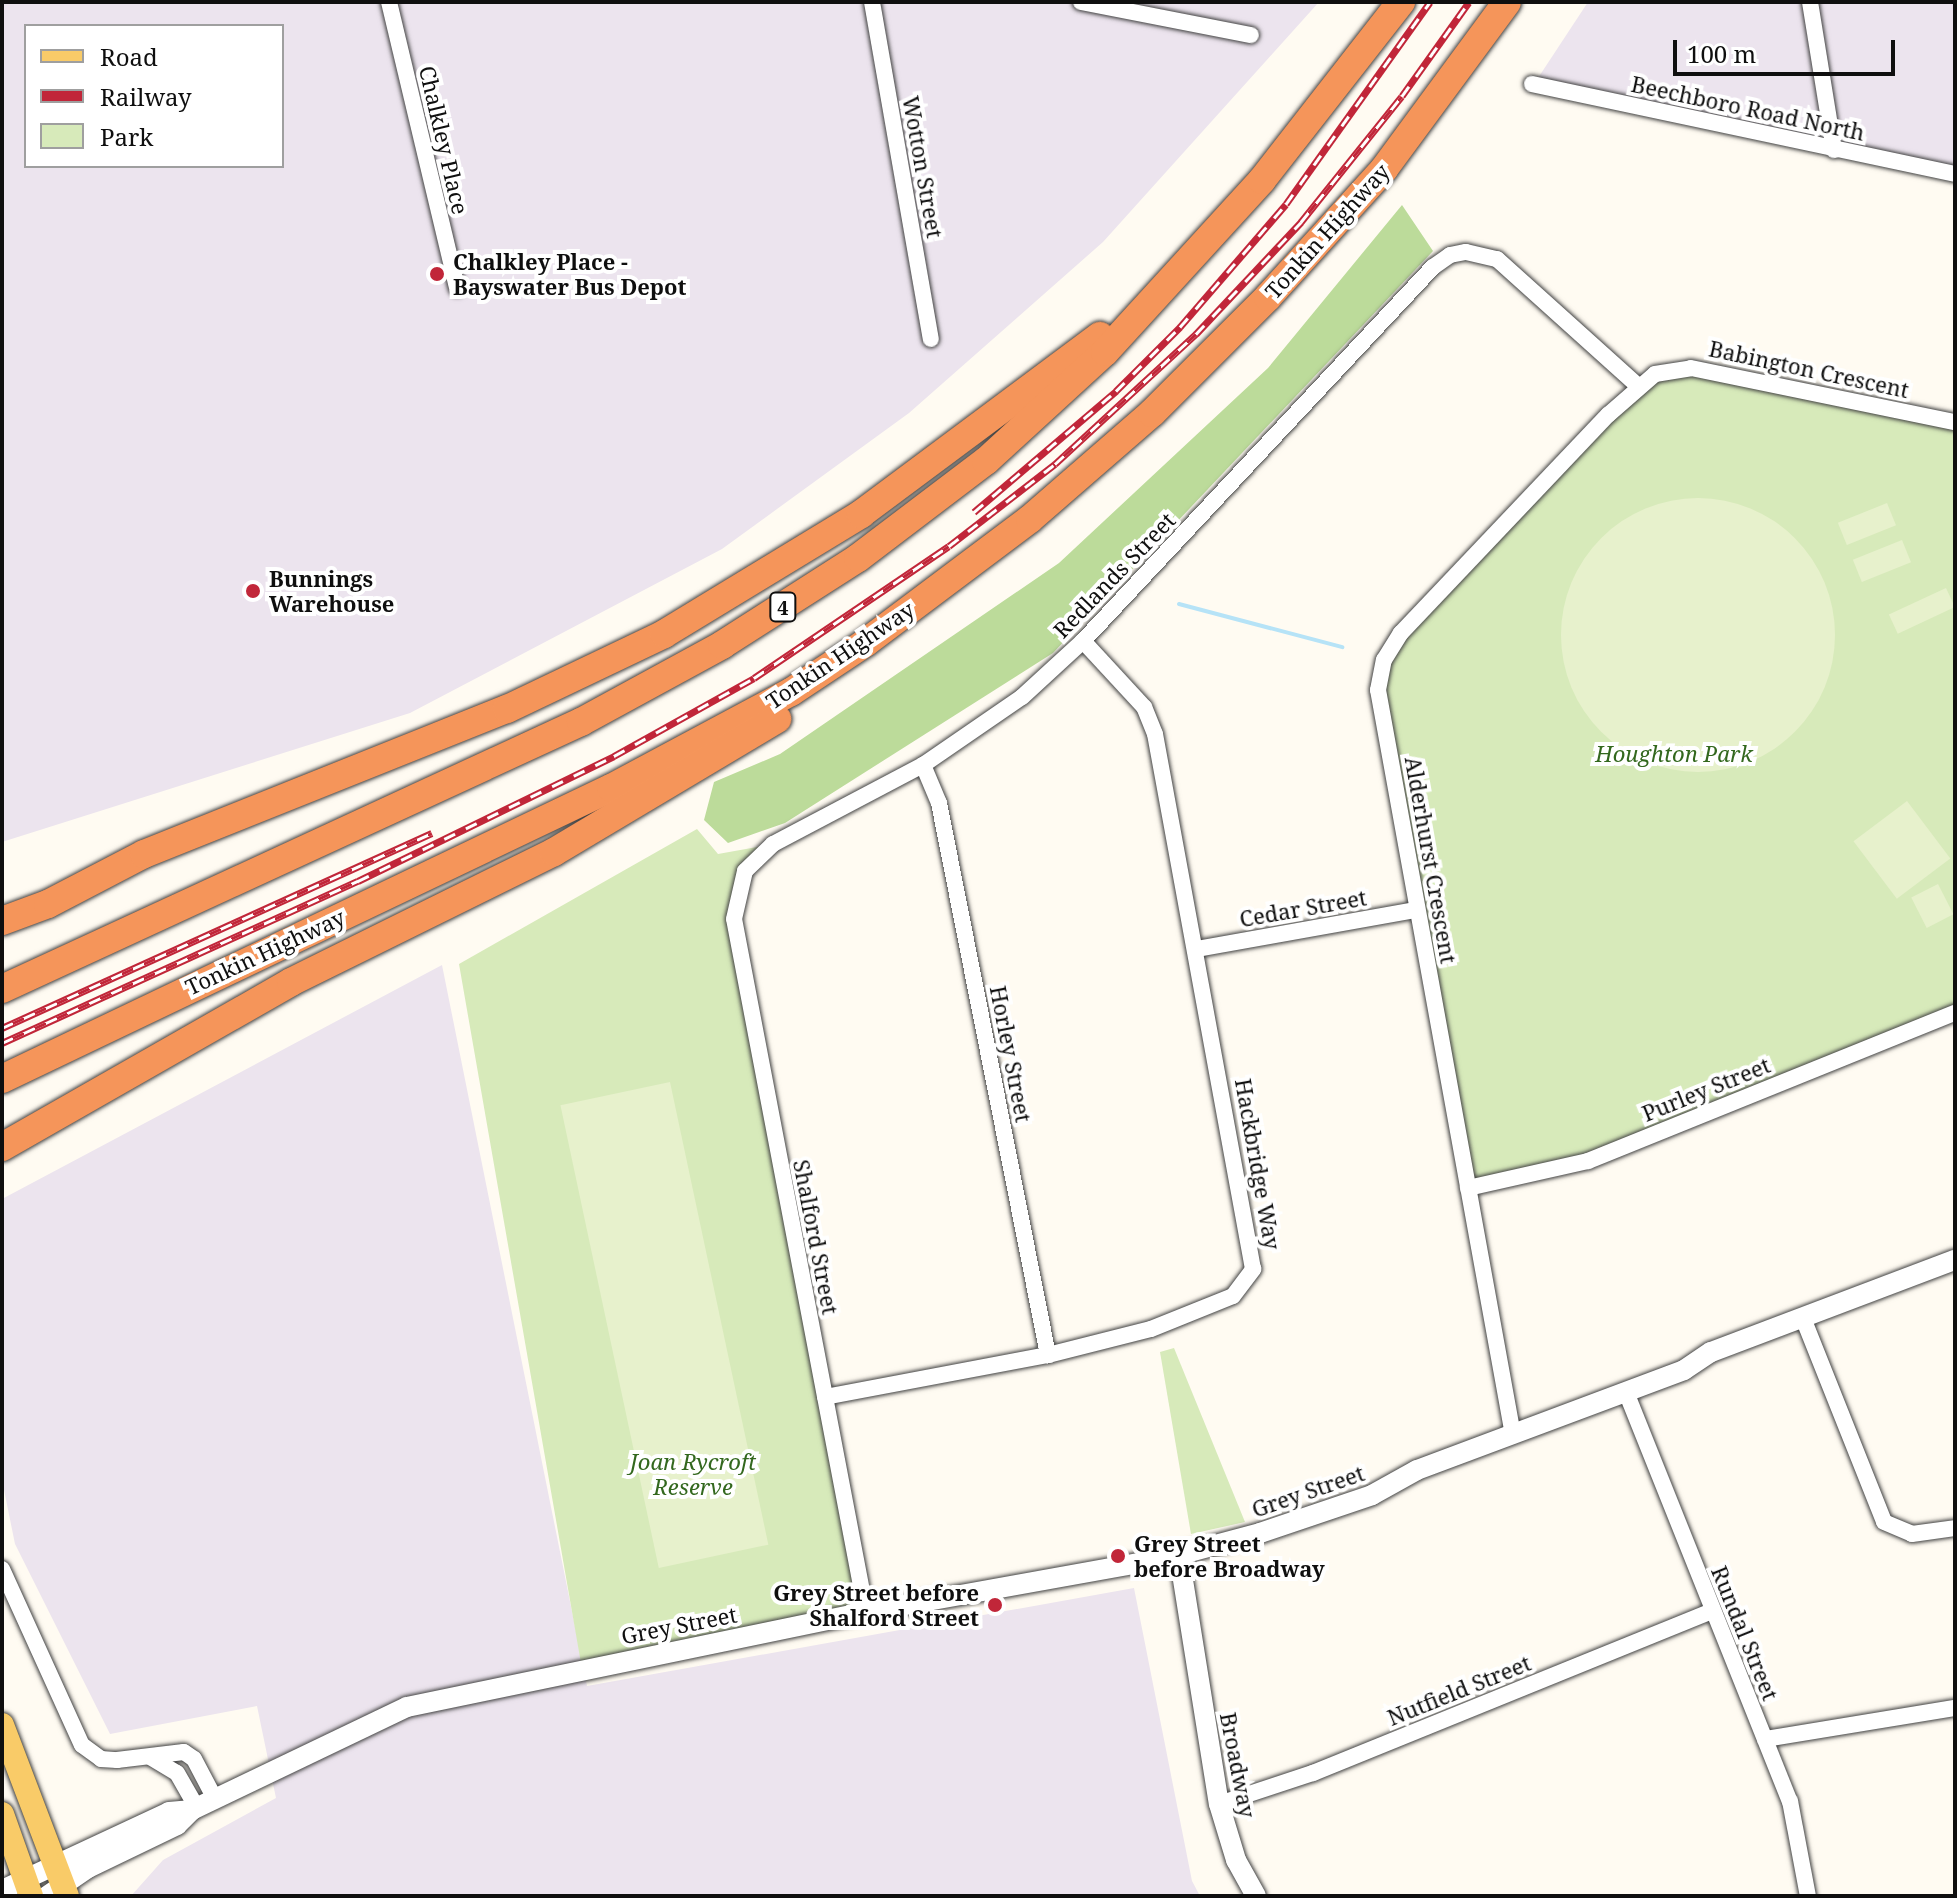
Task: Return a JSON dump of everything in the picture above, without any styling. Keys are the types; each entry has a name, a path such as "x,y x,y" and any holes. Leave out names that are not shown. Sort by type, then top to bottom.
{"highway":[{"name":"4","path":"2,989 569,727 722,645 858,558 986,461 1105,352 1319,112 1401,2"},
{"name":"Tonkin Highway","path":"2,1079 611,788 791,692 865,643 1092,468 1234,331 1384,169 1507,2"},
{"path":"2,921 48,904 144,854 507,709 664,634 861,514 1159,293"},
{"path":"2,1147 291,982 619,815 819,691 865,643"}],"main road":[{"path":"2,1725 55,1861 59,1892"},
{"path":"4,1832 28,1887"}],"street":[{"name":"Chalkley Place","path":"389,2 457,288"},
{"name":"Wotton Street","path":"872,2 931,339"},
{"path":"1081,2 1251,35"},
{"path":"1810,2 1834,150"},
{"name":"Beechboro Road North","path":"1532,84 1955,174"},
{"name":"Redlands Street","path":"745,871 773,844 923,765 1022,697 1083,641 1433,267 1466,252 1497,259 1637,385"},
{"name":"Babington Crescent","path":"1637,385 1655,374 1691,368 1955,422"},
{"name":"Alderhurst Crescent","path":"1513,1435 1378,690 1384,660 1401,633 1637,385"},
{"name":"Hackbridge Way","path":"825,1397 1048,1355 1174,1322 1233,1296 1253,1269 1197,949 1155,734 1144,707 1083,641"},
{"name":"Horley Street","path":"923,765 939,803 1048,1355"},
{"name":"Shalford Street","path":"745,871 734,919 866,1612"},
{"name":"Cedar Street","path":"1197,949 1417,910"},
{"name":"Purley Street","path":"1468,1188 1588,1161 1955,1013"},
{"name":"Grey Street","path":"59,1892 177,1825 201,1806 407,1707 866,1612 1173,1556 1372,1495 1417,1470 1684,1370 1711,1352 1955,1260"},
{"path":"1803,1318 1884,1522 1912,1534 1955,1528"},
{"name":"Rundal Street","path":"1626,1392 1790,1801 1808,1896"},
{"name":"Broadway","path":"1173,1556 1191,1637 1219,1804 1248,1893"},
{"path":"2,1569 74,1735 101,1759 184,1752 194,1759 201,1806"},
{"name":"Nutfield Street","path":"1219,1804 1313,1773 1712,1611"},
{"path":"1765,1739 1955,1708"},
{"name":"Grey Street","path":"2,1890 28,1887 55,1861 169,1812 201,1806"}],"shaded area":[{"path":"2,2 1319,2 1103,242 909,413 722,549 410,713 2,842"},
{"path":"1588,2 1955,2 1955,174 1538,78"},
{"path":"442,965 587,1686 1134,1588 1192,1881 1200,1896 131,1896 163,1860 276,1798 257,1706 110,1734 15,1544 2,1480 2,1199"}],"green space":[{"path":"1402,205 1433,251 1053,653 785,823 728,843 704,820 714,782 780,754 1059,563 1268,368"},
{"name":"Houghton Park","path":"1675,368 1955,422 1955,1013 1588,1161 1468,1188 1378,690 1384,660 1637,385"},
{"path":"1698,498 1738,504 1774,521 1795,538 1812,559 1829,595 1835,635 1829,675 1812,711 1795,732 1774,749 1738,766 1698,772 1658,766 1622,749 1601,732 1584,711 1567,675 1561,635 1567,595 1584,559 1601,538 1622,521 1658,504"},
{"path":"1887,503 1896,525 1847,545 1838,523"},
{"path":"1902,540 1911,562 1862,582 1853,560"},
{"path":"1946,588 1955,607 1898,634 1889,615"},
{"path":"1907,801 1950,859 1897,899 1853,841"},
{"name":"Joan Rycroft Reserve","path":"697,829 718,854 773,844 736,895 866,1612 582,1669 459,964"},
{"path":"1938,884 1953,914 1927,928 1911,898"},
{"path":"670,1082 768,1545 659,1568 560,1105"},
{"path":"1174,1348 1245,1522 1191,1534 1160,1352"}],"waterway":[{"path":"1179,604 1342,647"}],"railway":[{"path":"974,512 1116,391 1180,327 1286,204 1430,2"},
{"path":"2,1043 358,881 614,756 754,678 949,546 1055,464 1196,334 1301,222 1402,96 1469,2"},
{"path":"2,1028 432,833"}],"place":[{"name":"Chalkley Place - Bayswater Bus Depot","path":"437,274"},
{"name":"Bunnings Warehouse","path":"253,591"},
{"name":"Grey Street before Broadway","path":"1118,1556"},
{"name":"Grey Street before Shalford Street","path":"995,1605"}]}
